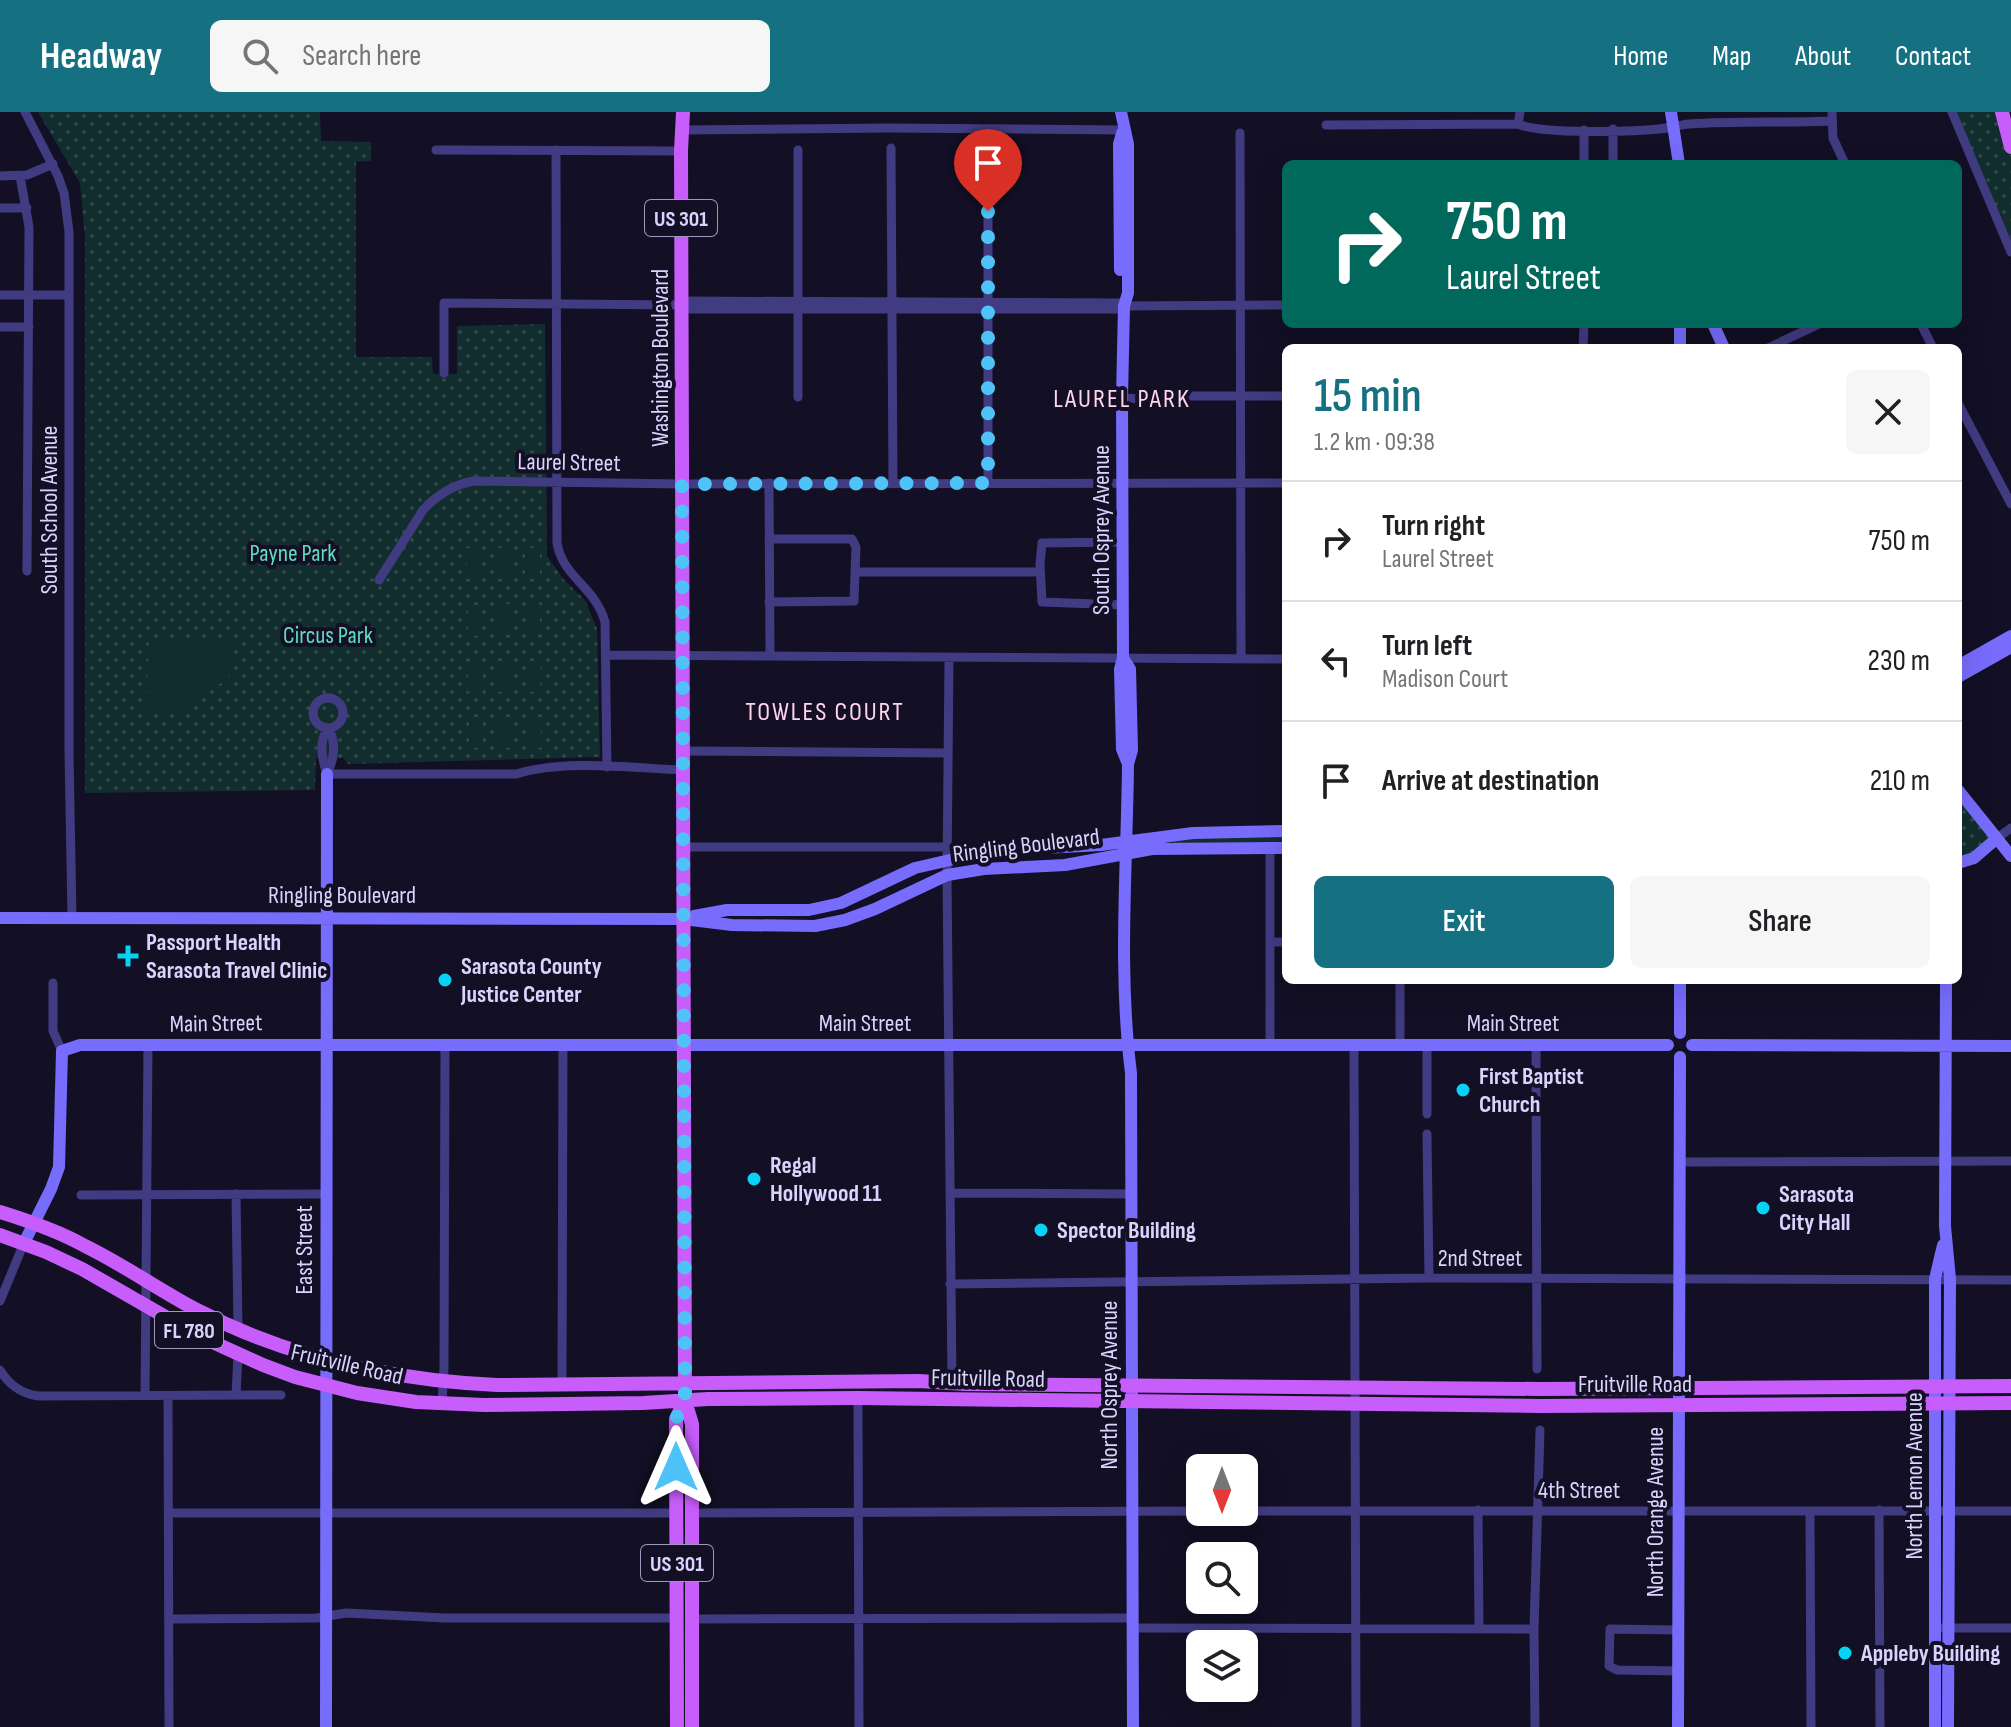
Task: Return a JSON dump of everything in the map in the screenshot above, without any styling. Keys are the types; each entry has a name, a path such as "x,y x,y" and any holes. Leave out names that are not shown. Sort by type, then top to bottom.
{"main road":[{"name":"Washington Boulevard","path":"677,112 681,130"},
{"name":"Washington Boulevard","path":"677,1727 684,1618 684,1513 692,1424 685,1401 683,112"},
{"path":"2002,112 2011,147"},
{"name":"Fruitville Road","path":"0,1212 84,1245 200,1311 298,1353 378,1373 443,1382 497,1385 880,1381 1678,1389 2011,1386"},
{"name":"Fruitville Road","path":"0,1235 82,1269 197,1335 295,1377 375,1396 442,1403 484,1405 858,1398 1355,1405 2011,1403"},
{"name":"Washington Boulevard","path":"684,1618 692,1727"}],"street":[{"name":"South School Avenue","path":"25,112 53,164 64,193 67,212 72,918"},
{"name":"South Osprey Avenue","path":"1121,112 1128,144 1128,293 1124,306 1122,398 1123,658 1120,669 1122,749 1128,764 1124,996 1128,1044"},
{"path":"1438,112 1438,123"},
{"path":"1518,124 1520,112"},
{"path":"1671,112 1678,160"},
{"path":"1952,112 2011,252"},
{"path":"1326,125 1518,124 1531,129 1584,130 1832,116 1833,138 1843,160"},
{"path":"1613,129 1613,160"},
{"path":"681,130 1123,130"},
{"path":"1584,130 1584,160"},
{"path":"1240,133 1241,659"},
{"path":"891,148 893,483"},
{"path":"436,150 681,151"},
{"path":"556,150 556,482 559,556 601,607 605,622 607,767"},
{"path":"798,150 798,397"},
{"path":"988,151 988,483"},
{"path":"0,176 20,176 53,164"},
{"path":"20,176 27,208 30,295 27,571"},
{"path":"0,208 27,208"},
{"path":"0,295 69,295"},
{"path":"444,373 444,303 1282,305"},
{"path":"0,327 29,327"},
{"path":"1776,344 1810,328"},
{"path":"1122,398 1173,400 1190,396 1282,396"},
{"path":"1962,411 2011,504"},
{"name":"Laurel Street","path":"379,580 423,510 441,493 473,481 682,484 1282,483"},
{"path":"769,483 770,656"},
{"path":"769,539 852,539 856,547 856,598 852,602 769,602"},
{"path":"1122,542 1042,543 1040,572 1042,602 1123,605"},
{"path":"856,572 1040,572"},
{"path":"1962,664 2011,636"},
{"path":"1962,675 2011,647"},
{"path":"607,655 1282,659"},
{"path":"949,658 947,875 953,1400"},
{"name":"East Street","path":"326,1727 327,774 322,762 322,736 328,728"},
{"path":"683,751 948,753"},
{"path":"327,774 516,774 541,768 607,767 683,770"},
{"path":"1962,795 2011,856"},
{"path":"1962,862 1974,858 2011,828"},
{"name":"Ringling Boulevard","path":"0,918 683,919 732,925 815,926 845,920 875,909 947,875 984,869 1065,865 1193,833 1282,831"},
{"path":"683,847 948,853"},
{"name":"Ringling Boulevard","path":"683,919 727,910 809,910 841,903 948,853 1191,847 1282,848"},
{"path":"1270,849 1270,1046"},
{"path":"1270,942 1282,942"},
{"path":"0,1301 59,1167 62,1051 53,1031 53,983"},
{"path":"1400,984 1400,1045"},
{"path":"1680,984 1680,1033"},
{"path":"1942,1385 1950,1279 1945,1226 1946,984"},
{"path":"1680,1033 1689,1037 1692,1045 1690,1052 1680,1057 1672,1055 1668,1045 1671,1038 1680,1033"},
{"name":"Main Street","path":"62,1051 80,1045 326,1044 1668,1045"},
{"path":"442,1403 445,1044"},
{"path":"562,1384 563,1044"},
{"name":"North Osprey Avenue","path":"1128,1044 1132,1194 1130,1511 1133,1727"},
{"path":"1354,1045 1356,1727"},
{"path":"1427,1045 1427,1114"},
{"path":"1536,1045 1537,1369"},
{"path":"1692,1045 2011,1046"},
{"path":"145,1396 148,1046"},
{"name":"North Orange Avenue","path":"1678,1727 1680,1057"},
{"path":"1427,1134 1429,1278"},
{"path":"1680,1162 2011,1161"},
{"path":"950,1193 1132,1194"},
{"path":"236,1194 238,1329"},
{"path":"81,1195 326,1194"},
{"name":"North Lemon Avenue","path":"1942,1628 1942,1385 1935,1279 1945,1226"},
{"name":"2nd Street","path":"950,1284 1429,1278 2011,1280"},
{"path":"236,1395 238,1354"},
{"path":"0,1370 12,1385 31,1395 281,1395"},
{"path":"168,1396 169,1727"},
{"path":"858,1398 859,1727"},
{"path":"1535,1727 1534,1629 1540,1511 1540,1430"},
{"path":"1478,1510 1479,1629"},
{"path":"1879,1510 1880,1727"},
{"path":"169,1513 1186,1511"},
{"name":"4th Street","path":"1258,1511 2011,1511"},
{"path":"1810,1511 1811,1727"},
{"path":"169,1619 317,1618 346,1613 445,1618 859,1618 1355,1629 1534,1629"},
{"path":"1942,1628 2011,1628"},
{"path":"1935,1727 1942,1628"},
{"path":"1942,1628 1948,1727"},
{"path":"1677,1630 1610,1629 1609,1666 1617,1670 1678,1671"}],"green space":[{"name":"Payne Park","path":"38,112 320,112 321,141 371,142 371,161 356,162 356,357 432,357 433,374 457,374 457,326 545,324 547,556 565,581 585,600 597,629 600,757 348,764 344,758 316,758 315,790 85,793 85,237 80,183"},
{"path":"1952,112 2002,112 2011,147 2011,252"},
{"path":"467,548 482,548 482,579 467,579"},
{"path":"496,548 511,548 511,579 496,579"},
{"path":"525,548 540,548 540,579 525,579"},
{"path":"497,604 511,604 511,635 497,635"},
{"path":"526,604 540,604 540,635 526,635"},
{"path":"468,605 482,605 482,636 468,636"},
{"path":"149,638 232,640 230,674 222,682 203,688 191,714 146,714"},
{"path":"468,661 483,661 483,692 468,692"},
{"path":"497,661 511,661 511,692 497,692"},
{"path":"526,661 541,661 540,692 526,692"},
{"path":"469,717 483,717 483,748 469,748"},
{"path":"497,717 512,717 512,748 497,748"},
{"path":"527,717 541,717 541,748 527,748"},
{"path":"1962,803 1989,838 1973,852 1962,856"},
{"path":"1282,833 1282,842 1173,843 1173,840 1218,834"}],"place":[{"name":"Passport Health Sarasota Travel Clinic","path":"128,956"},
{"name":"Sarasota County Justice Center","path":"445,980"},
{"name":"First Baptist Church","path":"1463,1090"},
{"name":"Regal Hollywood 11","path":"754,1179"},
{"name":"Sarasota City Hall","path":"1763,1208"},
{"name":"Spector Building","path":"1041,1230"},
{"name":"Appleby Building","path":"1845,1653"}],"district":[{"name":"LAUREL PARK","path":"1122,398"},
{"name":"TOWLES COURT","path":"825,711"}],"route":[{"path":"676,1467 676,1419 685,1401 682,484 988,483 988,211"}],"park label":[{"name":"Circus Park","path":"328,635"}]}
